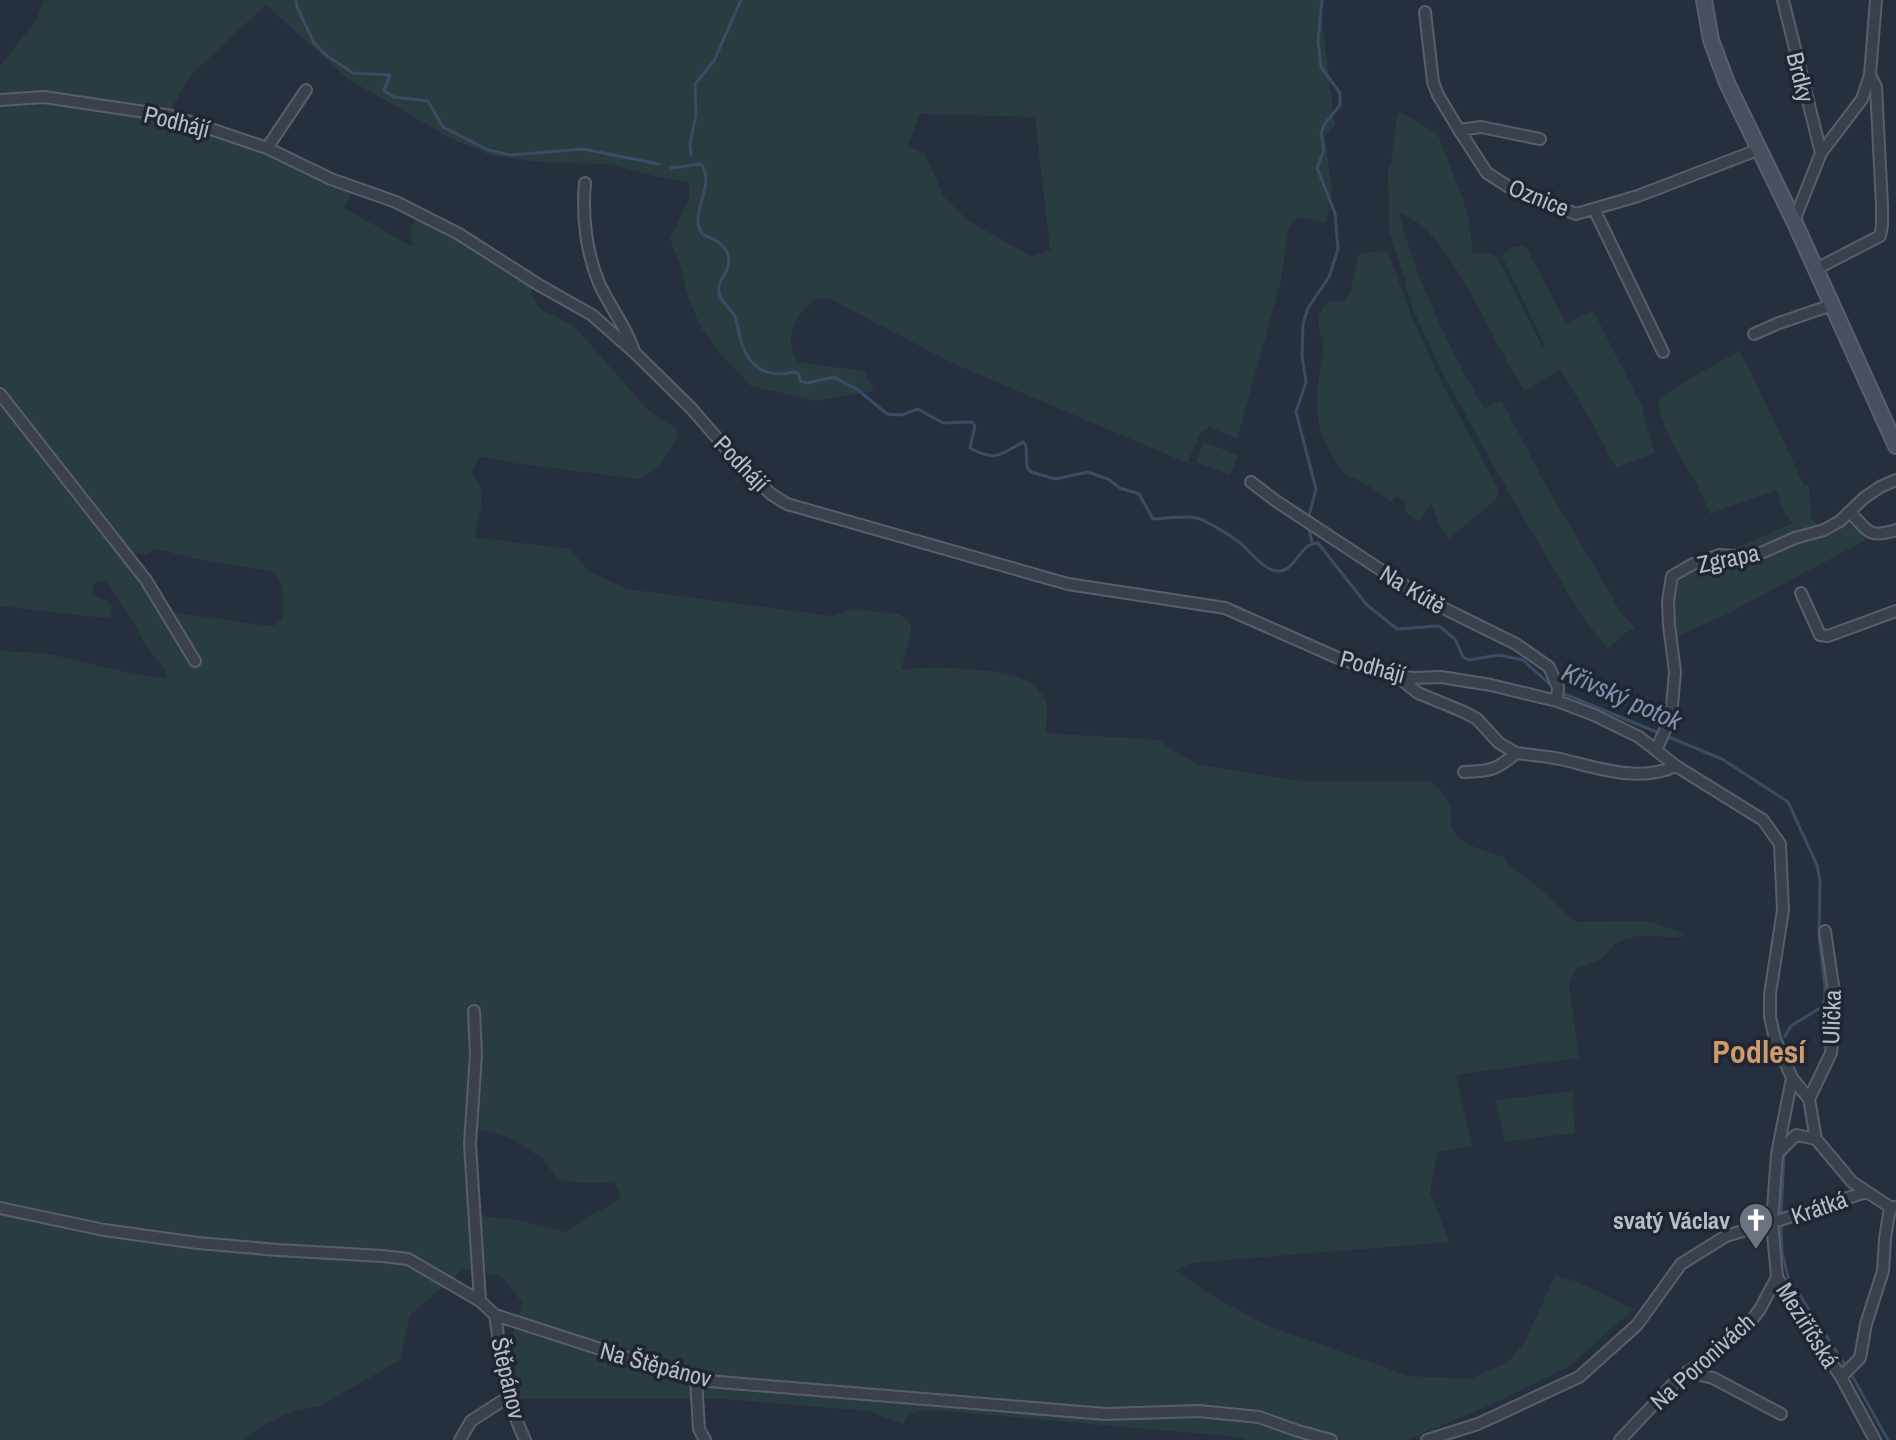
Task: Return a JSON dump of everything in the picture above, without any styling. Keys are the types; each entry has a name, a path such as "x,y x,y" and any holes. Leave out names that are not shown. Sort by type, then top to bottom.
{"street":[{"path":"1704,0 1711,40 1727,83 1794,221 1896,446"},
{"name":"Brdky","path":"1783,0 1821,153"},
{"path":"1794,221 1821,153 1862,99 1870,75 1876,0"},
{"name":"Oznice","path":"1425,12 1433,82 1438,95 1487,173 1509,187 1576,214 1638,196 1760,149"},
{"path":"1816,269 1880,236 1882,206 1876,87 1870,75"},
{"path":"267,148 306,90"},
{"name":"Podhájí","path":"0,100 44,97 172,116 267,148 331,179 396,202 459,234 592,315 691,408 771,494 787,504 1068,584 1225,608 1338,658 1387,675 1466,680 1558,695 1639,737 1676,766 1763,820 1780,844 1783,910 1770,994 1770,1017 1775,1039 1792,1078 1809,1099"},
{"path":"1459,130 1481,127 1540,139"},
{"path":"585,183 584,221 599,283 630,338 634,352"},
{"path":"1594,209 1663,352"},
{"path":"1754,334 1832,305"},
{"path":"0,394 146,580 195,661"},
{"name":"Zgrapa","path":"1656,750 1671,717 1675,672 1668,601 1672,576 1719,555 1752,557 1795,538 1824,530 1840,521 1880,487 1896,480"},
{"name":"Na Kútě","path":"1251,482 1425,599 1516,644 1549,667 1558,695"},
{"path":"1850,512 1873,535 1895,532"},
{"path":"1801,593 1820,635 1828,636 1896,611"},
{"path":"1397,676 1418,693 1477,719 1499,743 1516,753 1614,772 1653,774 1676,766"},
{"path":"1464,772 1499,767 1516,753"},
{"name":"Ulička","path":"1809,1099 1831,1053 1836,1005 1825,931"},
{"path":"474,1011 476,1054 470,1144 480,1301"},
{"name":"Meziříčská","path":"1792,1078 1777,1154 1777,1277 1846,1372 1875,1440"},
{"path":"1809,1099 1816,1139 1852,1182 1893,1207 1885,1239 1883,1271 1866,1324 1860,1358 1846,1372"},
{"path":"1777,1154 1796,1135 1816,1139"},
{"name":"Krátká","path":"1778,1221 1866,1192"},
{"name":"Na Štěpánov","path":"0,1208 104,1230 198,1243 408,1259 480,1301 495,1315 696,1380 1105,1414 1214,1413 1259,1417 1331,1440"},
{"path":"1427,1440 1478,1424 1579,1377 1637,1325 1681,1264 1726,1236 1778,1221"},
{"name":"Na Poronivách","path":"1620,1440 1672,1385 1748,1325 1777,1277"},
{"name":"Štěpánov","path":"495,1315 508,1397 525,1440"},
{"path":"1687,1372 1713,1378 1781,1414"},
{"path":"696,1380 699,1429 705,1440"},
{"path":"460,1440 471,1421 508,1397"},
{"path":"1298,1431 1315,1440"}],"shaded area":[{"path":"44,0 1322,0 1335,125 1325,137 1332,190 1326,223 1299,217 1289,227 1280,285 1237,439 1210,427 1201,432 1187,463 952,363 830,299 816,298 797,319 791,343 797,362 864,371 874,391 815,401 751,386 701,328 670,239 689,199 689,182 609,164 549,163 492,156 450,138 348,79 266,5 191,75 164,121 263,152 353,191 344,208 413,247 411,225 418,220 445,231 532,286 532,295 540,309 574,326 649,411 676,428 678,436 667,455 650,473 638,479 478,458 472,473 482,497 475,537 569,549 589,571 627,589 833,616 853,609 898,614 911,626 901,670 968,669 1020,678 1033,684 1045,700 1046,733 1159,740 1200,765 1285,779 1429,781 1446,797 1452,828 1457,836 1470,845 1505,858 1572,920 1645,921 1683,932 1680,938 1650,936 1628,939 1616,944 1600,960 1576,968 1569,986 1579,1058 1456,1075 1472,1146 1438,1152 1430,1191 1449,1242 1191,1263 1176,1271 1216,1298 1269,1326 1409,1376 1470,1379 1508,1362 1524,1343 1555,1276 1578,1282 1634,1309 1568,1367 1502,1400 1407,1440 1248,1440 924,1410 910,1414 903,1424 868,1411 721,1399 516,1399 499,1364 512,1338 522,1302 501,1276 464,1269 410,1315 400,1360 319,1407 299,1410 279,1418 244,1440 0,1440 0,651 45,653 138,675 168,678 106,581 95,582 92,588 93,595 107,601 112,607 110,617 0,606 0,66 37,19","holes":["920,114 1035,117 1050,250 1031,256 967,220 944,197 925,154 908,145","156,549 270,571 281,586 282,618 270,626 172,612 133,553 146,554","464,1125 508,1137 542,1158 558,1180 615,1182 621,1199 565,1232 518,1220 481,1216 466,1211"]},
{"path":"1397,113 1403,113 1438,135 1463,199 1473,253 1497,257 1542,346 1546,348 1502,256 1516,247 1526,247 1566,323 1592,311 1596,316 1642,407 1654,451 1616,468 1560,369 1524,389 1453,263 1418,223 1399,213 1433,309 1479,400 1485,408 1502,401 1546,486 1621,613 1635,628 1608,649 1580,614 1501,479 1441,370 1412,307 1405,283 1407,278 1389,230 1388,169"},
{"path":"1379,251 1389,255 1439,377 1498,489 1494,501 1449,539 1431,503 1417,521 1406,513 1407,504 1397,496 1391,501 1345,474 1320,430 1317,401 1323,347 1320,313 1329,303 1344,302 1350,293 1358,257"},
{"path":"1739,351 1804,485 1809,486 1811,518 1824,534 1847,523 1866,540 1725,615 1680,635 1675,634 1673,595 1686,572 1695,565 1794,523 1785,513 1776,490 1710,514 1663,421 1659,401 1677,386"},
{"path":"1204,442 1238,455 1230,475 1196,462"},
{"path":"1573,1091 1575,1133 1505,1142 1495,1100"}],"waterway":[{"name":"Křivský potok","path":"296,0 314,43 326,55 353,73 390,75 384,91 394,97 428,101 443,127 488,150 511,155 583,149 659,164"},
{"path":"691,155 696,115 695,84 714,61 741,0"},
{"path":"1309,516 1316,489 1296,412 1306,382 1302,356 1303,324 1308,308 1329,277 1338,249 1335,213 1317,168 1324,150 1321,134 1324,125 1340,105 1340,93 1321,67 1318,41 1322,0"},
{"name":"Křivský potok","path":"671,168 701,164 705,171 706,185 698,225 703,235 727,251 729,263 719,293 734,315 747,356 759,368 774,374 794,372 799,374 800,381 807,383 834,377 858,390 887,414 901,415 918,409 943,423 972,422 975,426 970,448 986,455 1003,453 1023,442 1027,467 1031,472 1055,479 1088,472 1108,479 1120,488 1139,494 1153,519 1200,519 1236,540 1263,565 1273,570 1285,570 1306,547 1318,543 1367,605 1397,629 1439,626 1455,639 1463,657 1469,660 1499,655 1523,660 1555,689"},
{"path":"1309,528 1312,543"},
{"name":"Křivský potok","path":"1562,693 1722,759 1788,802 1817,865 1825,999 1820,1008 1791,1026 1785,1036"},
{"name":"Křivský potok","path":"1781,1216 1784,1152"},
{"name":"Křivský potok","path":"1781,1223 1782,1252 1788,1277 1846,1366"},
{"name":"Křivský potok","path":"1850,1372 1888,1440"}],"place":[{"name":"svatý Václav","path":"1756,1251"}],"district":[{"name":"Podlesí","path":"1759,1051"}]}
